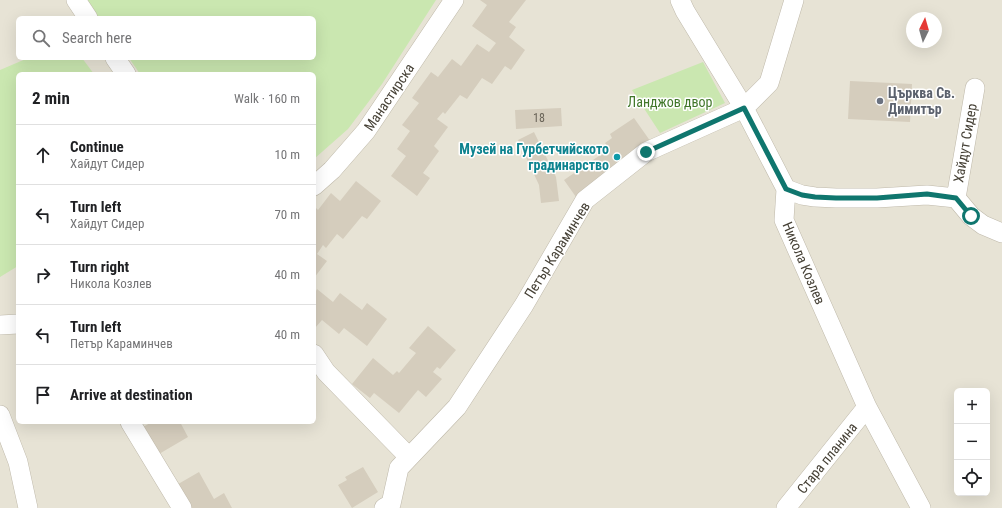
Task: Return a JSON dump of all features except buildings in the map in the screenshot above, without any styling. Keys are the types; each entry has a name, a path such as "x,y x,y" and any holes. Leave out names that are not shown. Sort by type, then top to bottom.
{"street":[{"path":"76,0 87,16"},
{"name":"Манастирска","path":"316,184 332,170 366,131 454,0"},
{"path":"680,0 685,11 744,108 786,189"},
{"name":"Петър Караминчев","path":"389,507 399,468 457,408 524,305 585,200 646,152 744,108 769,83 794,0"},
{"path":"116,60 125,72"},
{"name":"Хайдут Сидер","path":"956,198 975,88"},
{"name":"Хайдут Сидер","path":"786,189 802,195 815,197 877,198 927,194 956,198 971,216 984,225 1002,232"},
{"name":"Никола Козлев","path":"786,189 784,220 867,407 921,508"},
{"path":"0,325 16,324"},
{"path":"316,357 326,372 409,457"},
{"name":"Стара планина","path":"786,508 867,407"},
{"path":"0,415 18,462 28,508"},
{"path":"131,424 182,508"}],"shaded area":[{"path":"0,0 1002,0 1002,508 0,508"}],"green space":[{"path":"87,0 436,0 382,84 348,129 316,157 316,72 139,72 130,60 316,60 316,16 98,16"},
{"path":"23,60 84,60 92,72 16,72 16,267 0,277 0,70"},
{"name":"Ланджов двор","path":"703,62 725,103 660,133 632,90"}],"place":[{"name":"Църква Св. Димитър","path":"880,101"},
{"name":"Музей на Гурбетчийското градинарство","path":"617,157"}],"route":[{"path":"646,152 744,108 786,189 802,195 815,197 877,198 927,194 956,198 971,216"}]}
